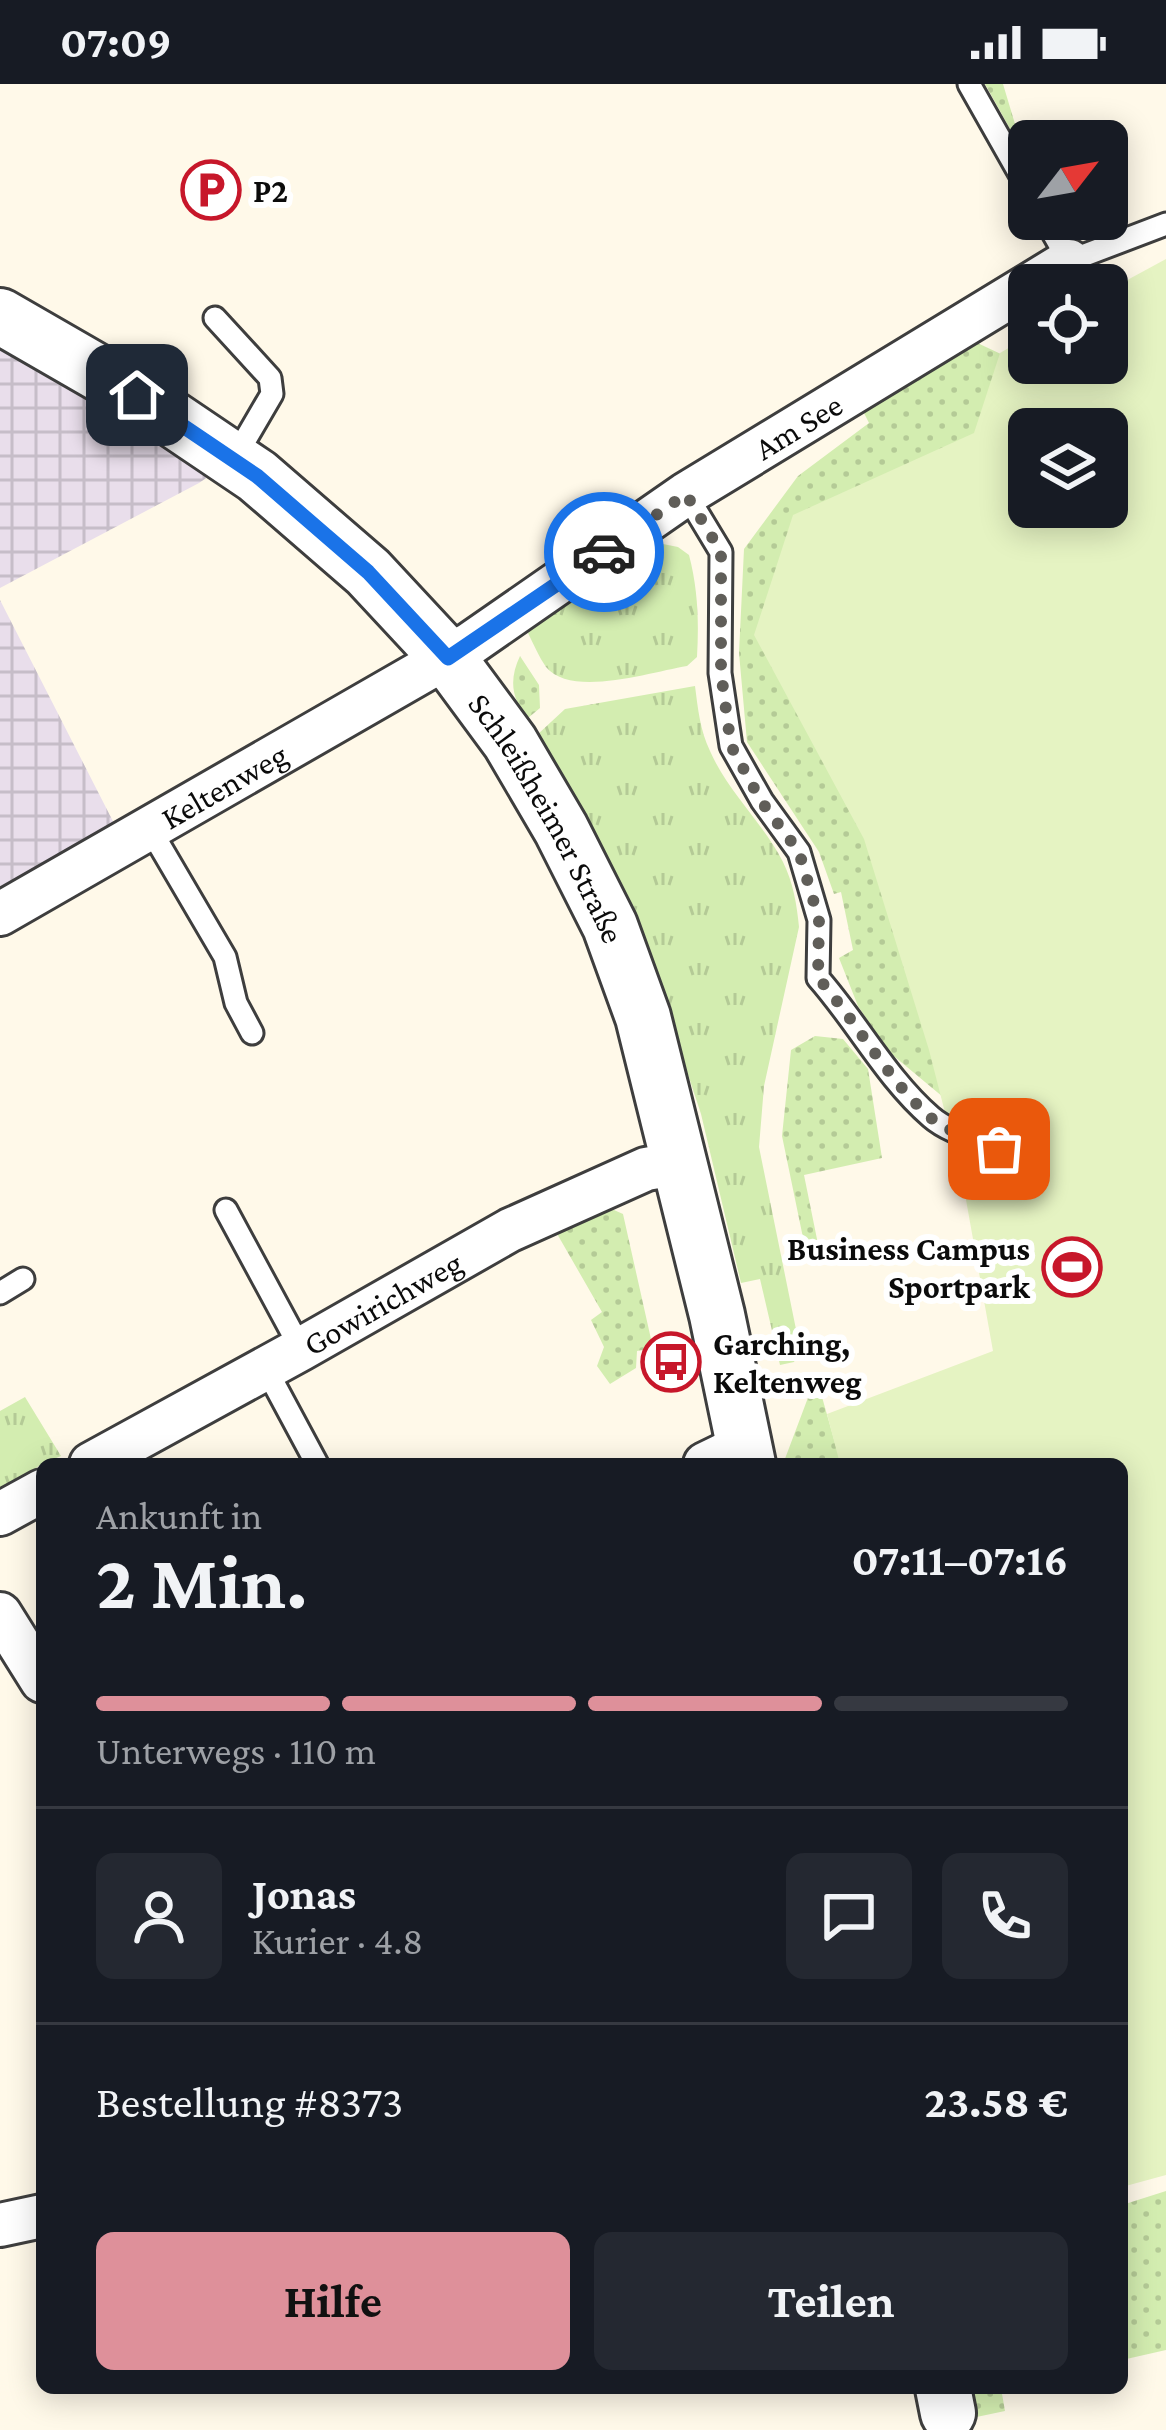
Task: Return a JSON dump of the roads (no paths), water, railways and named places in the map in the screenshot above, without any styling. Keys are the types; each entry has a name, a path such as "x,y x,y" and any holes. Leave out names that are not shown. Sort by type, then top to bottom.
{"street":[{"name":"Am See","path":"448,658 686,494 1069,261"},
{"name":"Schleißheimer Straße","path":"0,316 137,395 257,476 368,572 448,658 510,742 562,829 610,926 643,1017 680,1163 732,1458"},
{"name":"Keltenweg","path":"0,914 448,658"},
{"name":"Gowirichweg","path":"102,1458 510,1230 646,1169 680,1163"},
{"path":"0,1514 36,1494"},
{"path":"0,1614 36,1671"},
{"path":"0,2225 36,2217"}],"lane":[{"path":"969,84 1008,153"},
{"name":"Am See","path":"1069,261 1166,224"},
{"path":"1057,240 1069,261"},
{"path":"215,318 271,378 272,394 233,460"},
{"path":"686,494 721,552 721,673 731,746 761,801 799,852 819,920 818,978 934,1121 999,1149"},
{"path":"150,829 225,957 236,1003 252,1033"},
{"path":"226,1210 284,1359 314,1458"},
{"path":"0,1293 23,1280"}],"place":[{"name":"P2","path":"211,190"},
{"name":"Business Campus Sportpark","path":"1072,1267"},
{"name":"Garching, Keltenweg","path":"671,1362"}]}
